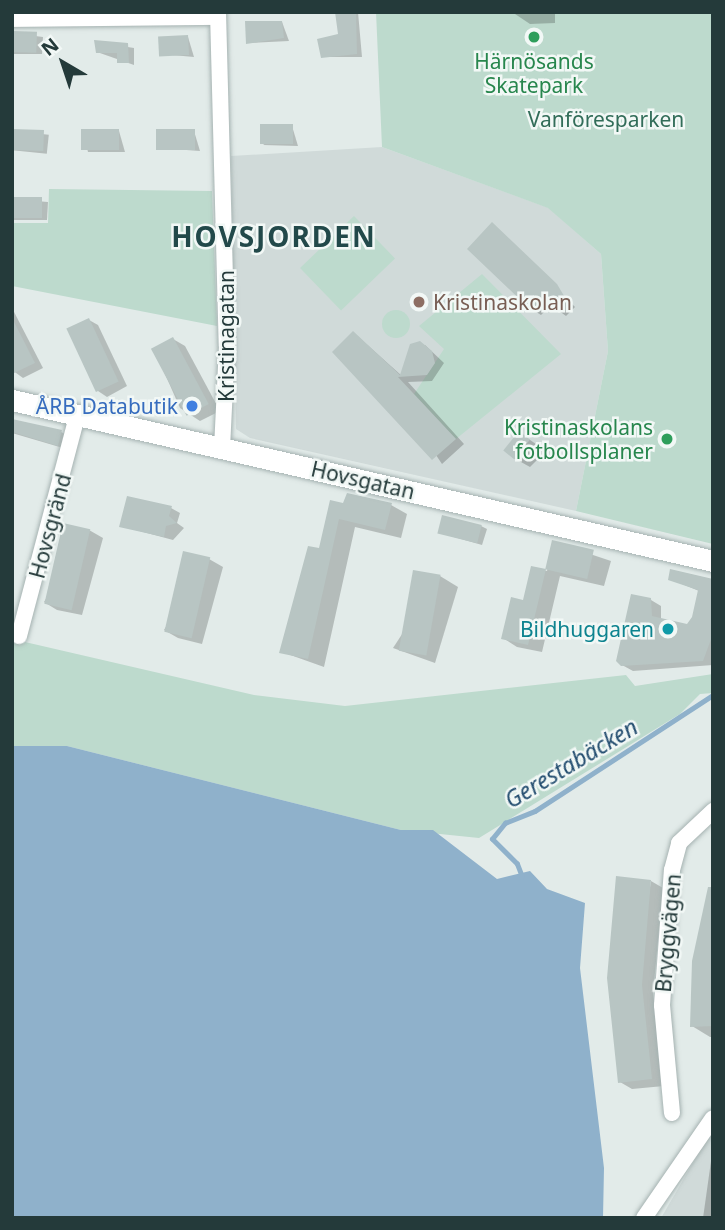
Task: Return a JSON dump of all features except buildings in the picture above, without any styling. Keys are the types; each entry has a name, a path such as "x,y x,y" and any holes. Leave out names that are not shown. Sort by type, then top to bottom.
{"main road":[{"name":"Hovsgatan","path":"12,400 713,561"}],"street":[{"path":"12,19 218,15"},
{"name":"Kristinagatan","path":"218,15 228,346 222,449"},
{"name":"Hovsgränd","path":"19,636 77,416"},
{"name":"Bryggvägen","path":"672,1113 662,1005 672,870 679,843 713,811"},
{"path":"644,1218 713,1118"}],"shaded area":[{"name":"Kristinaskolan","path":"382,147 549,208 601,254 608,351 576,511 250,438 236,429 231,156"},
{"path":"708,1137 713,1137 713,1218 661,1218"}],"green space":[{"name":"Vanföresparken","path":"376,12 713,12 713,544 576,511 608,351 601,254 548,208 382,147"},
{"path":"49,189 212,191 217,326 12,286 12,223 48,223"},
{"path":"354,216 395,258 341,311 300,268"},
{"path":"482,274 561,354 456,439 414,394 444,349 419,326"},
{"path":"396,310 406,314 410,324 406,334 396,338 386,334 382,324 386,314"},
{"path":"12,639 254,695 345,706 626,675 635,686 713,674 713,693 700,694 680,714 479,838 401,830 67,746 12,746"}],"water":[{"path":"12,746 67,746 401,830 433,830 497,879 530,871 547,889 585,903 580,968 604,1168 603,1218 12,1218"}],"waterway":[{"name":"Gerestabäcken","path":"522,877 517,864 492,839 505,823 535,811 713,695"}],"place":[{"name":"Härnösands Skatepark","path":"534,37"},
{"name":"Kristinaskolan","path":"419,302"},
{"name":"ÅRB Databutik","path":"192,406"},
{"name":"Kristinaskolans fotbollsplaner","path":"667,439"},
{"name":"Bildhuggaren","path":"668,629"}],"district":[{"name":"HOVSJORDEN","path":"274,236"}]}
